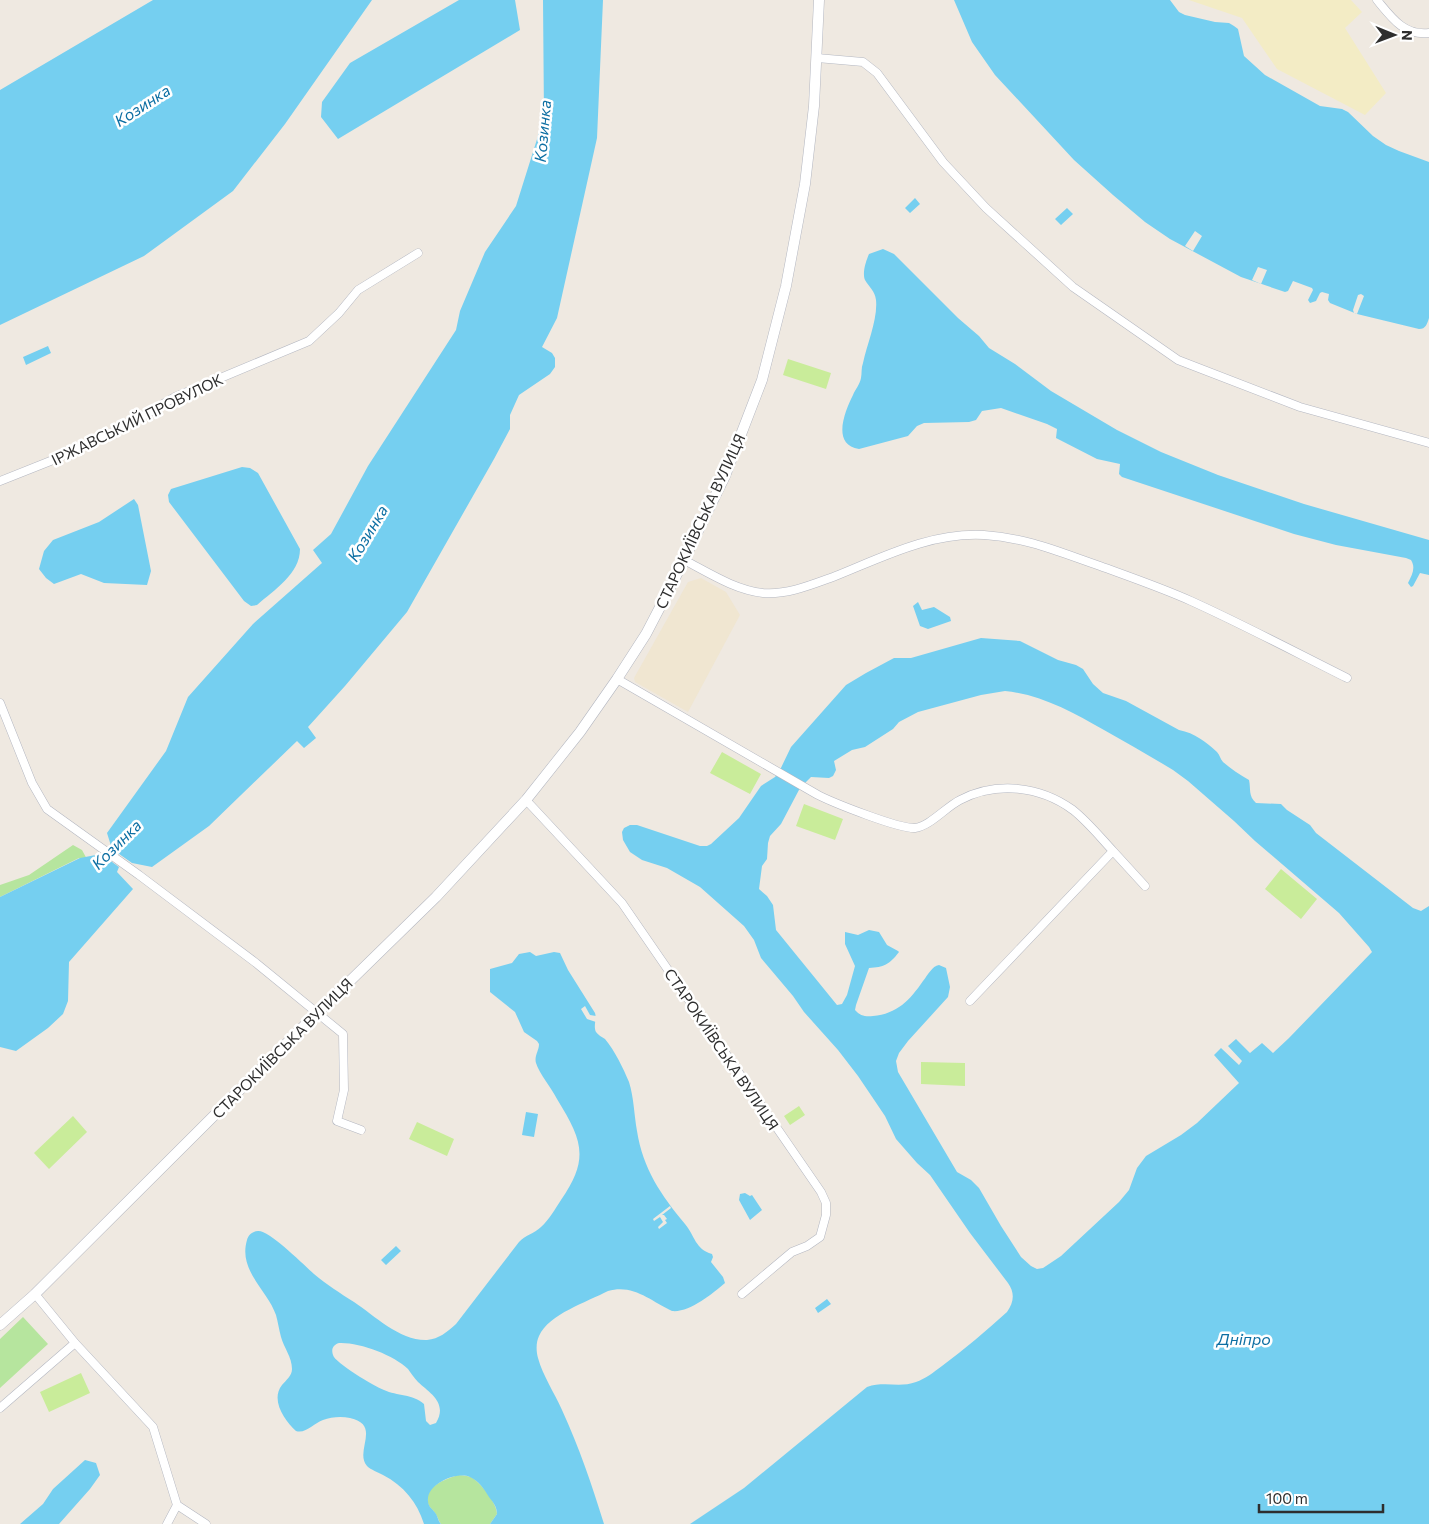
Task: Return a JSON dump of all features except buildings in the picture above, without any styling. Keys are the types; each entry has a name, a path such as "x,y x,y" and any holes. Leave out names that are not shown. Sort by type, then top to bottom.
{"street":[{"name":"СТАРОКИЇВСЬКА ВУЛИЦЯ","path":"0,1326 35,1294 436,897 526,800 580,732 646,634 725,476 762,380 789,268 803,192 814,106 819,0"},
{"path":"1377,0 1395,22 1414,32 1429,33"},
{"path":"817,58 863,62 869,66 887,85 944,162 986,208 1072,287 1178,360 1300,407 1429,443"},
{"name":"ІРЖАВСЬКИЙ ПРОВУЛОК","path":"0,482 122,428 175,397 308,341 339,313 358,290 418,253"},
{"path":"684,560 737,586 764,593 780,592 804,588 878,558 949,536 967,535 1016,539 1043,546 1190,600 1347,678"},
{"path":"617,679 818,794 839,804 902,826 918,827 954,804 970,796 992,790 1007,788 1027,790 1045,795 1072,810 1145,886"},
{"path":"0,703 32,783 47,809 256,962 343,1034 344,1090 337,1121 361,1130"},
{"name":"СТАРОКИЇВСЬКА ВУЛИЦЯ","path":"526,800 622,904 821,1192 826,1203 826,1215 820,1237 807,1246 792,1252 742,1294"},
{"path":"970,1000 1113,851"},
{"path":"35,1294 75,1343 152,1427 177,1505 206,1524"},
{"path":"0,1408 75,1343"},
{"path":"167,1524 177,1505"}],"shaded area":[{"path":"701,578 726,592 740,615 688,712 635,682 634,678 688,582"}],"green space":[{"path":"788,359 831,373 826,389 783,375"},
{"path":"722,752 761,774 750,794 710,773"},
{"path":"804,804 843,819 835,840 796,826"},
{"path":"73,845 82,850 88,861 79,858 0,897 0,885 29,875"},
{"path":"1281,869 1317,899 1301,919 1265,889"},
{"path":"921,1062 965,1063 965,1086 921,1084"},
{"path":"799,1106 805,1115 790,1125 784,1116"},
{"path":"73,1116 87,1132 49,1169 34,1153"},
{"path":"417,1122 454,1139 447,1156 409,1139"},
{"path":"23,1317 48,1344 0,1388 0,1339"},
{"path":"81,1373 90,1393 49,1412 40,1392"},
{"path":"458,1475 471,1477 484,1488 494,1504 497,1514 490,1524 441,1524 429,1506 427,1497 432,1488 442,1481"}],"sand":[{"path":"1189,0 1351,0 1362,12 1345,28 1386,93 1365,115 1277,69 1242,18"}],"water":[{"name":"Козинка","path":"153,0 372,0 285,124 233,191 144,256 0,325 0,90"},
{"path":"459,0 515,0 520,30 338,139 321,117 322,102 350,63"},
{"name":"Козинка","path":"543,0 603,0 597,138 557,318 542,347 552,353 555,358 555,367 550,374 519,395 510,415 510,429 407,612 308,727 316,738 304,748 297,741 209,826 152,867 132,863 112,849 107,833 166,751 188,697 253,624 322,563 313,550 331,534 368,466 456,330 460,311 485,252 516,206 544,117"},
{"path":"954,0 1170,0 1179,12 1185,15 1215,22 1229,23 1234,26 1238,29 1244,56 1265,75 1320,106 1342,109 1348,112 1373,136 1386,145 1429,162 1429,318 1426,326 1419,329 1357,314 1330,303 1328,300 1329,294 1322,292 1316,301 1310,303 1308,300 1313,290 1312,288 1293,281 1288,291 1285,292 1241,277 1170,239 1145,222 1074,160 995,75 972,42"},
{"path":"915,198 920,204 910,213 905,208"},
{"path":"1067,208 1073,214 1061,225 1055,219"},
{"path":"883,249 894,254 989,348 1015,364 1051,391 1117,430 1161,452 1218,475 1304,504 1429,540 1429,575 1420,573 1411,587 1408,583 1413,566 1411,560 1406,558 1336,545 1294,534 1122,477 1119,474 1120,464 1097,459 1056,438 1057,429 1001,408 982,411 976,420 969,422 924,423 917,426 908,436 859,449 850,446 845,441 842,427 860,380 876,307 875,297 865,280 864,271 869,254"},
{"path":"48,346 51,353 26,365 23,357"},
{"path":"242,467 250,468 258,473 300,549 296,566 285,581 257,605 251,606 244,601 169,502 168,495 171,489"},
{"path":"134,499 138,505 151,571 147,585 104,583 81,574 54,584 46,578 39,569 44,551 53,540 99,522"},
{"path":"918,602 922,610 934,607 950,617 951,621 928,629 920,626 913,606"},
{"name":"Дніпро","path":"981,638 1020,641 1058,660 1076,665 1083,669 1093,684 1103,693 1126,701 1179,730 1190,733 1204,741 1217,752 1223,762 1249,780 1251,795 1256,803 1281,804 1413,908 1421,911 1429,906 1429,1524 690,1524 744,1488 867,1387 873,1385 910,1384 919,1381 933,1373 967,1346 1007,1312 1011,1305 1013,1294 1008,1283 970,1233 930,1175 896,1139 885,1116 858,1076 761,958 754,940 744,926 700,887 667,868 642,860 630,852 623,840 622,832 624,828 630,825 637,825 700,846 711,844 739,818 761,786 775,777 791,747 846,685 894,658 911,658","holes":["1005,691 1044,700 1068,711 1113,735 1173,770 1188,781 1339,913 1372,952 1273,1053 1262,1043 1250,1053 1236,1039 1228,1046 1242,1061 1239,1065 1221,1048 1214,1055 1239,1083 1197,1123 1146,1156 1137,1168 1129,1190 1119,1202 1061,1256 1043,1268 1037,1269 1021,1257 979,1188 971,1180 957,1172 898,1072 896,1061 899,1053 948,997 950,987 946,968 939,965 934,967 908,1000 896,1009 882,1015 863,1016 855,1010 869,968 886,965 899,952 887,945 879,932 869,930 858,935 845,932 845,944 855,966 847,995 842,1004 837,1005 776,930 773,905 759,889 762,866 767,859 770,836 781,824 800,788 811,777 829,778 833,776 836,770 834,761 852,750 865,747 893,729 899,722 918,712 981,695"]},
{"path":"101,854 119,867 117,872 133,889 69,962 68,1001 63,1014 48,1028 16,1051 0,1047 0,897 80,858"},
{"path":"530,952 536,956 554,952 560,953 568,970 595,1013 596,1032 605,1039 612,1049 629,1082 640,1145 654,1181 702,1249 712,1254 711,1262 723,1277 725,1283 700,1302 679,1311 672,1311 634,1292 617,1289 608,1291 560,1315 544,1328 539,1336 537,1355 540,1365 574,1438 604,1524 490,1524 497,1514 494,1505 483,1488 470,1477 458,1476 443,1480 432,1489 429,1495 428,1503 441,1524 424,1524 418,1509 409,1495 391,1479 367,1466 363,1453 366,1432 364,1426 359,1421 347,1417 333,1418 320,1421 307,1430 300,1432 296,1431 287,1422 280,1410 278,1397 282,1385 291,1374 292,1365 281,1337 276,1315 250,1270 246,1261 245,1251 250,1235 256,1231 263,1232 324,1282 388,1327 407,1336 427,1340 443,1335 456,1324 519,1242 538,1229 549,1218 570,1185 579,1160 577,1138 572,1126 536,1063 539,1044 524,1032 515,1012 490,992 490,969 512,963 519,954","holes":["339,1343 376,1350 408,1369 439,1404 440,1410 436,1423 430,1425 426,1421 424,1404 420,1401 379,1388 335,1359 332,1349 334,1346"]},
{"path":"526,1112 538,1114 534,1137 522,1135"},
{"path":"745,1193 750,1196 752,1195 762,1210 750,1220 739,1200 740,1194"},
{"path":"396,1246 401,1251 386,1265 381,1260"},
{"path":"827,1299 831,1304 818,1313 815,1308"},
{"path":"85,1460 96,1463 100,1475 59,1524 20,1524 43,1504 53,1489"}],"pier":[{"path":"1195,231 1202,236 1193,251 1185,246"},
{"path":"1258,267 1267,270 1261,284 1252,280"},
{"path":"1358,295 1364,296 1357,314 1353,310"},
{"path":"585,1006 590,1015 596,1016 596,1022 587,1019 581,1009"},
{"path":"670,1206 671,1208 662,1215 667,1219 665,1220 667,1223 659,1229 658,1227 663,1222 660,1217 654,1221 653,1219"}]}
